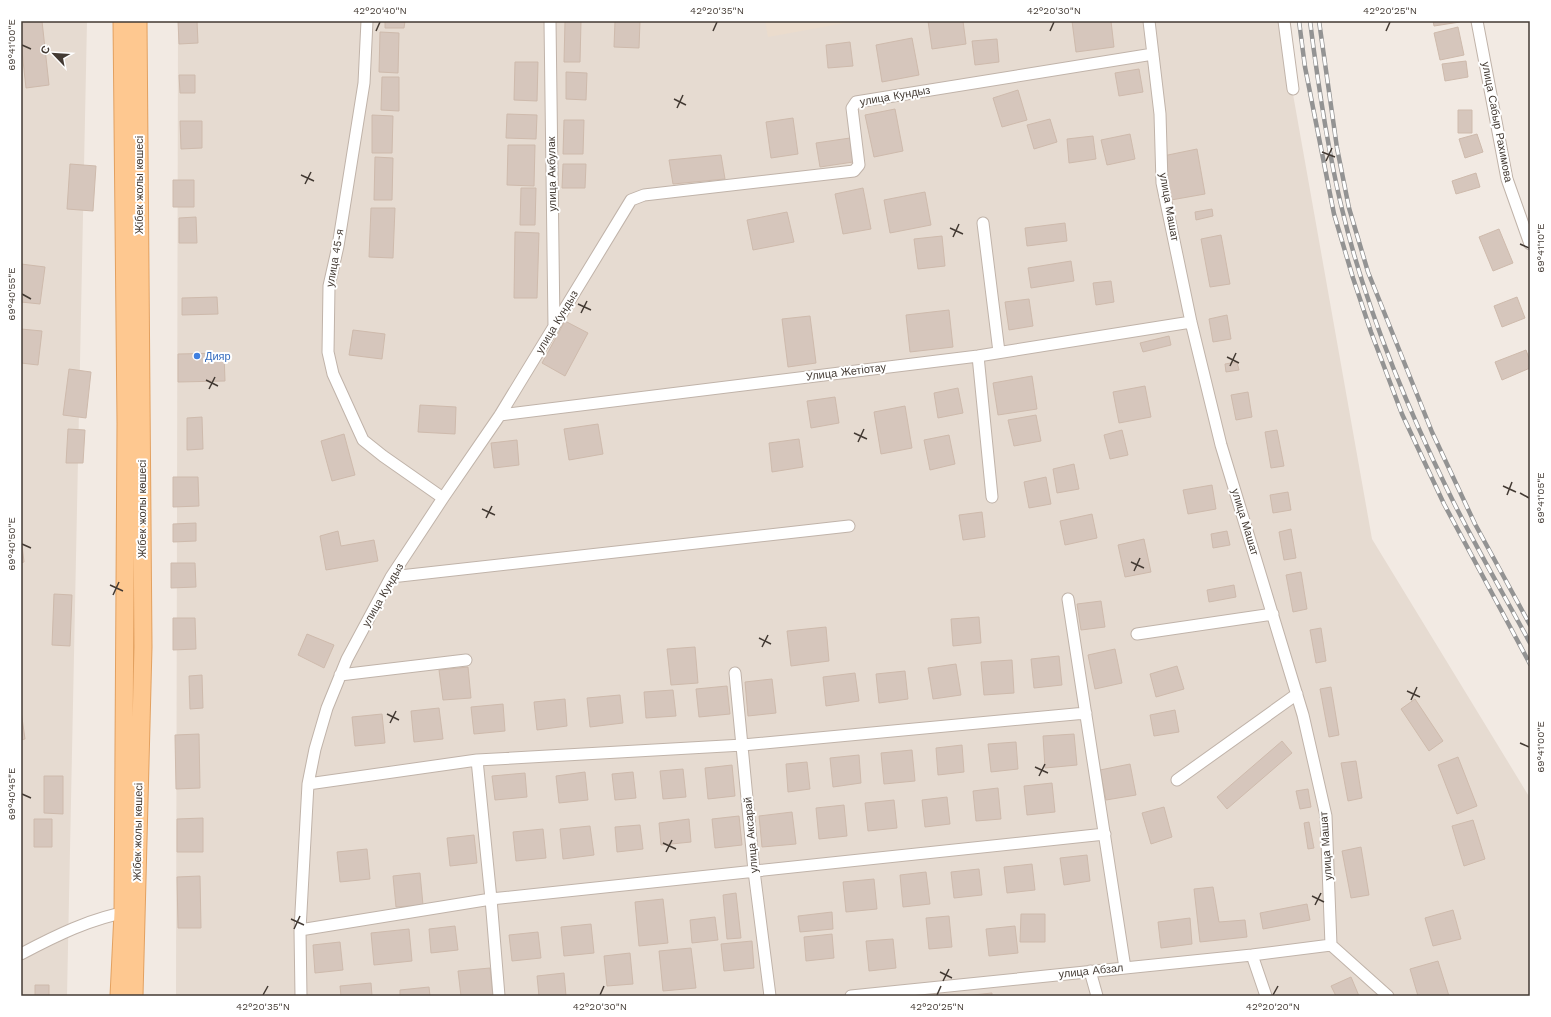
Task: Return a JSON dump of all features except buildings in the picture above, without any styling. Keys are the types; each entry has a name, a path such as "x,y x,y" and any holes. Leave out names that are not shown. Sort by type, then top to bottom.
{"main road":[{"name":"Жібек жолы көшесі","path":"122,21 129,912 134,996"},
{"name":"Жібек жолы көшесі","path":"119,996 129,912 142,647 138,21"}],"street":[{"name":"улица 45-я","path":"367,21 364,83 338,246 329,286 328,352 333,374 363,440 443,498"},
{"name":"улица Акбулак","path":"550,21 554,327"},
{"name":"улица Машат","path":"1149,21 1160,114 1162,183 1191,322 1221,445 1304,715 1326,816 1331,945"},
{"path":"1284,21 1293,89"},
{"name":"улица Сабыр Рахимова","path":"1477,21 1507,179 1530,244"},
{"name":"улица Кундыз","path":"301,996 300,930 308,784 315,749 327,708 340,675 391,577 500,415 631,200 644,195 854,171 858,166 852,108 856,102 1153,54"},
{"path":"983,223 999,352"},
{"name":"Улица Жетіотау","path":"500,415 978,356 1191,322"},
{"path":"978,356 992,497"},
{"path":"391,577 849,526"},
{"path":"1068,599 1125,968"},
{"path":"1137,634 1273,614"},
{"path":"340,675 466,660"},
{"name":"улица Аксарай","path":"735,673 754,872 770,996"},
{"path":"1177,780 1297,694"},
{"path":"308,784 477,760 742,745 1086,713"},
{"path":"477,760 499,996"},
{"path":"300,930 491,899 1105,834"},
{"path":"21,954 45,941 79,927 129,912"},
{"path":"1331,945 1388,996"},
{"name":"улица Абзал","path":"851,996 1252,955 1331,945"},
{"path":"1252,955 1266,996"},
{"path":"1090,971 1097,996"}],"shaded area":[{"path":"21,21 87,21 67,996 21,996"},
{"path":"178,21 1280,21 1372,539 1530,798 1530,996 176,996"},
{"path":"765,21 856,21 768,37"}],"railway":[{"path":"1299,21 1305,67 1334,214 1371,332 1402,414 1444,504 1530,664"},
{"path":"1310,21 1323,115 1337,186 1351,245 1374,318 1402,389 1449,493 1478,550 1530,643"},
{"path":"1319,21 1337,148 1349,208 1368,272 1432,432 1475,524 1530,625"}],"place":[{"name":"Дияр","path":"197,356"}]}
